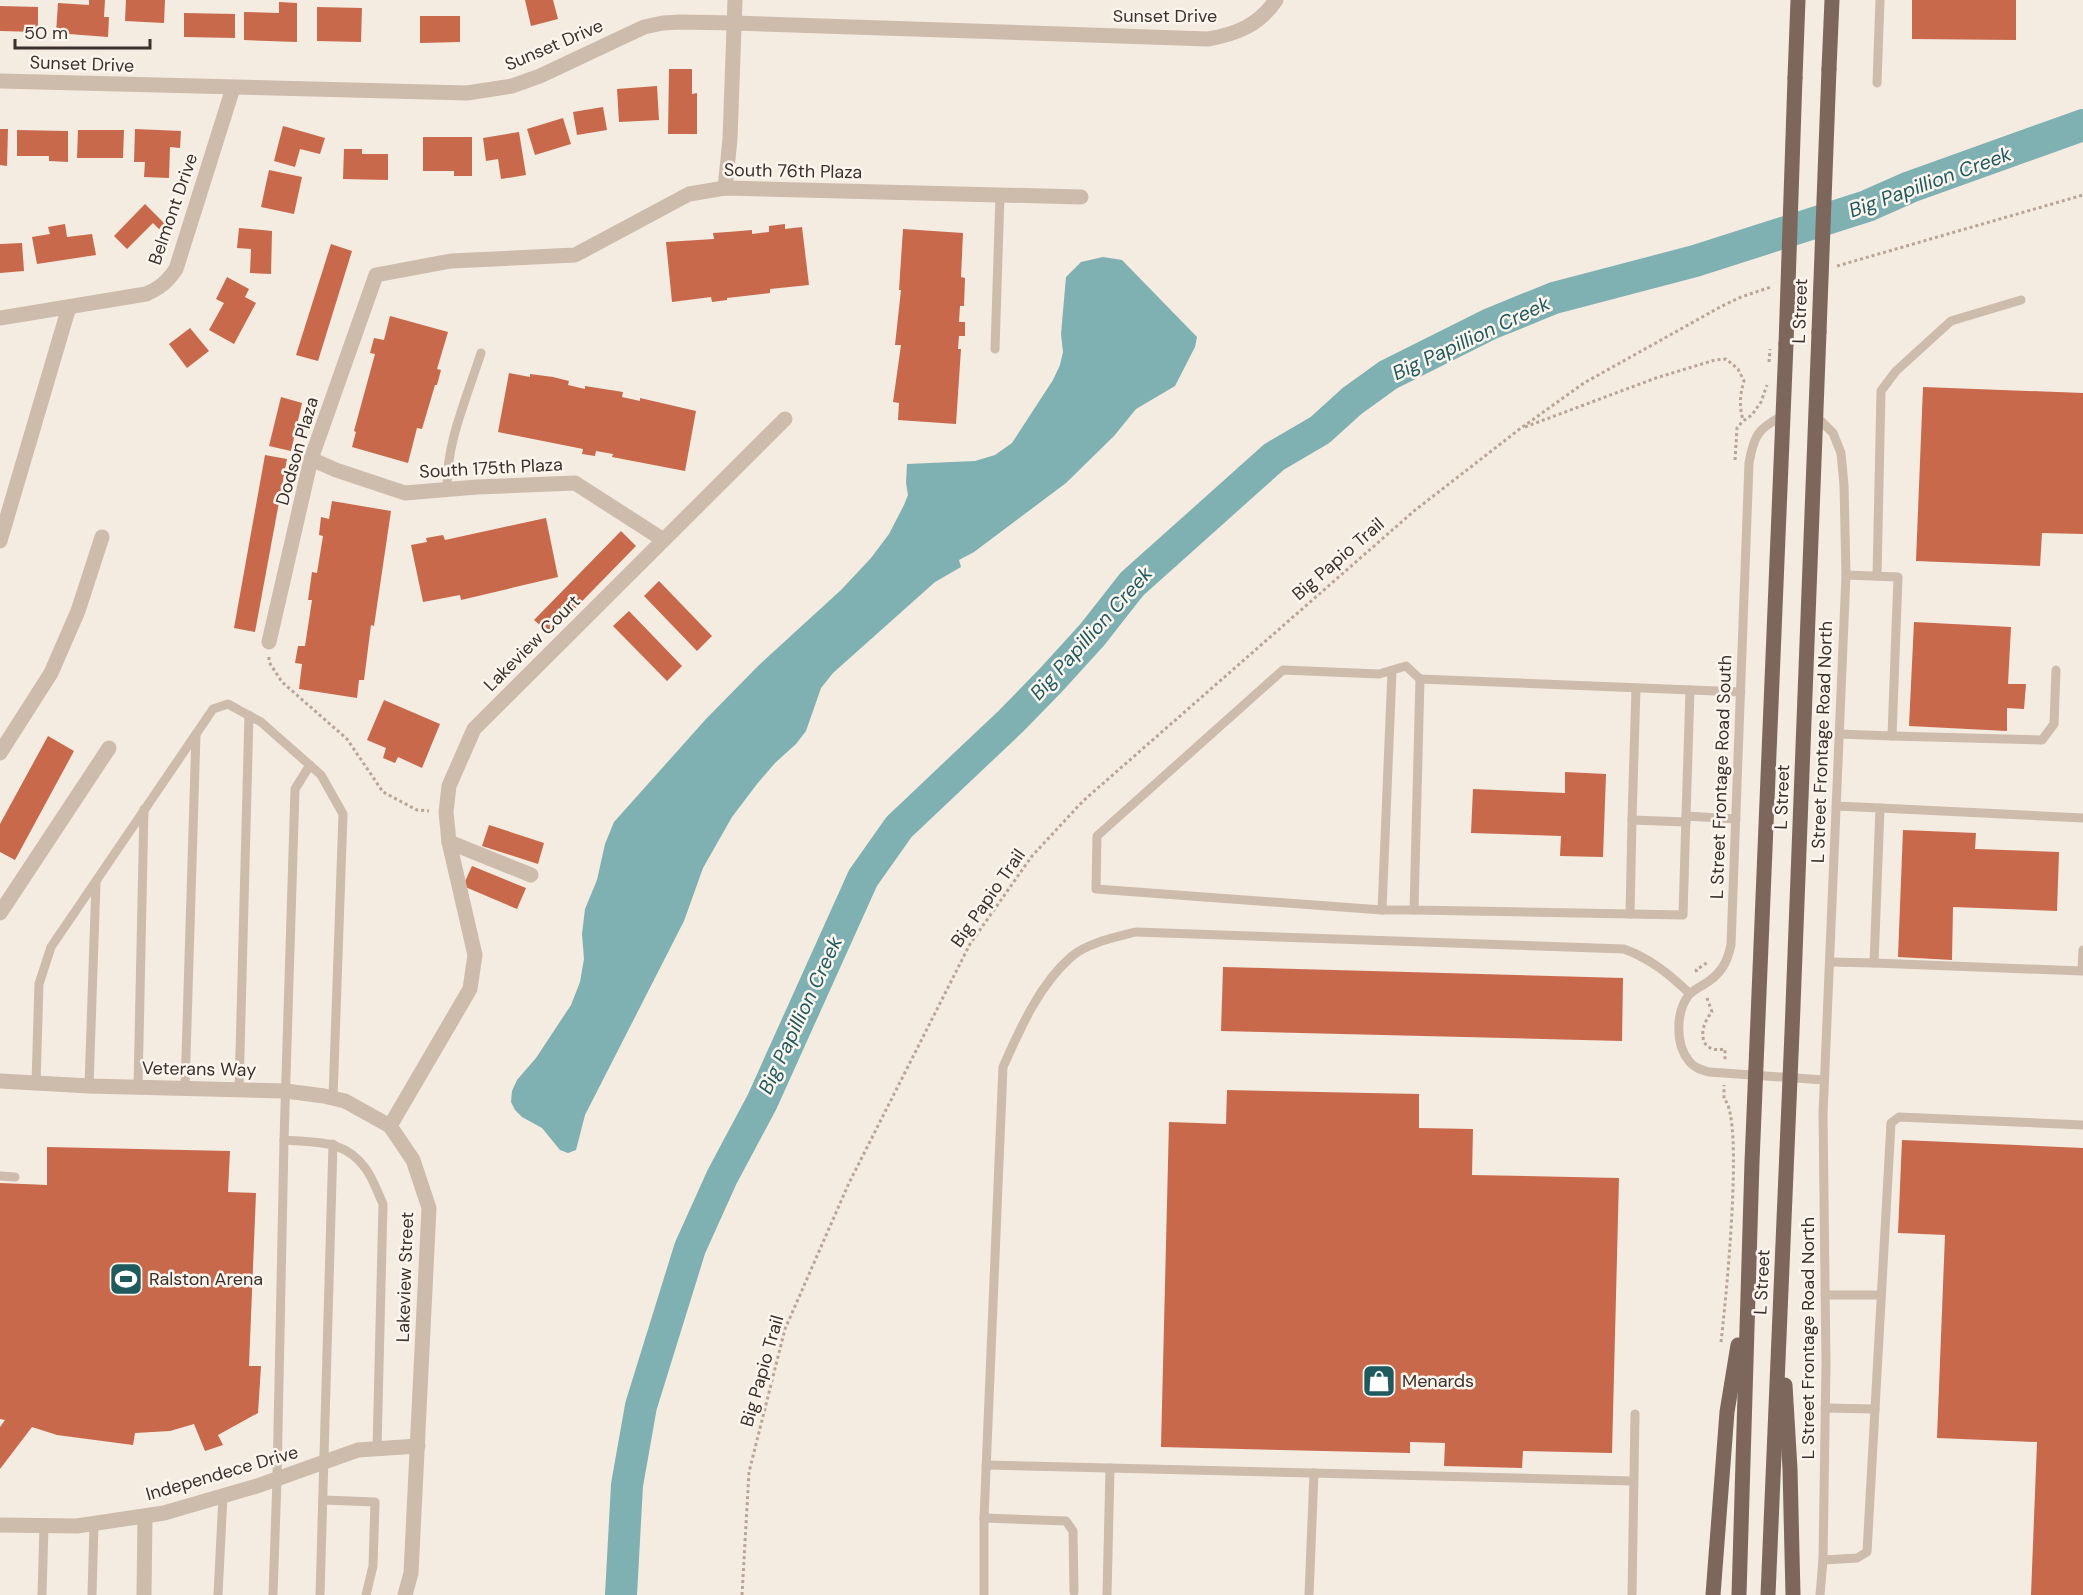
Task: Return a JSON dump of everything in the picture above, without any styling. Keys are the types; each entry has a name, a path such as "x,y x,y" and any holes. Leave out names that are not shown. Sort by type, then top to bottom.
{"main road":[{"name":"L Street","path":"1739,1595 1755,1076 1798,0"},
{"name":"L Street","path":"1768,1595 1832,0"},
{"path":"1713,1595 1727,1412 1748,1289"},
{"path":"1780,1304 1790,1469 1793,1595"}],"street":[{"path":"724,188 730,139 735,0"},
{"name":"Sunset Drive","path":"0,81 444,93 486,91 512,86 540,76 644,27 663,23 735,23 1208,39 1230,35 1248,28 1260,19 1276,0"},
{"name":"Belmont Drive","path":"0,318 146,294 158,289 168,280 176,269 233,88"},
{"name":"South 76th Plaza","path":"376,275 451,261 575,255 688,194 724,188 1081,197"},
{"name":"Dodson Plaza","path":"269,642 311,459 376,275"},
{"path":"0,541 62,338 69,307"},
{"name":"Lakeview Court","path":"390,1126 470,989 475,955 448,842 446,812 449,786 474,729 662,539 785,419"},
{"name":"South 175th Plaza","path":"311,459 336,470 405,493 574,483 662,539"},
{"path":"0,753 51,673 68,636 102,537"},
{"path":"0,913 109,748"},
{"path":"448,842 531,874"},
{"name":"Veterans Way","path":"0,1081 89,1086 286,1090 345,1101 390,1126"},
{"name":"Lakeview Street","path":"390,1126 413,1160 429,1208 411,1573 405,1595"},
{"name":"Independece Drive","path":"0,1525 77,1526 164,1513 277,1479 358,1450 418,1446"},
{"path":"144,1595 145,1516"}],"lane":[{"path":"1877,83 1880,0"},
{"path":"995,349 1000,195"},
{"path":"1876,576 1881,391 1896,371 1951,321 2020,300"},
{"path":"447,489 446,468 450,450 481,353"},
{"name":"L Street Frontage Road North","path":"1816,415 1833,433 1841,453 1846,575 1824,1080 1825,1408 1823,1560 1820,1595"},
{"name":"L Street Frontage Road South","path":"1689,993 1719,974 1728,961 1731,945 1749,463 1757,434 1765,425 1782,416"},
{"path":"1846,575 1898,577 1892,736"},
{"path":"1690,690 1683,915 1382,910 1096,889 1097,836 1283,670 1379,675 1406,666 1420,679 1741,692"},
{"path":"1839,735 2042,740 2054,723 2056,670"},
{"path":"1382,910 1392,671"},
{"path":"1414,910 1420,679"},
{"path":"1630,914 1636,687"},
{"path":"36,1083 39,984 51,947 213,709 228,704 261,722 321,775 343,814 333,1098"},
{"path":"239,1090 249,715"},
{"path":"185,1088 196,733"},
{"path":"273,1595 295,789 310,765"},
{"path":"1836,806 2083,818"},
{"path":"138,1087 144,808"},
{"path":"1874,963 1880,808"},
{"path":"1632,820 1736,819"},
{"path":"89,1086 96,880"},
{"path":"984,1595 984,1518 1003,1067 1020,1028 1049,980 1072,956 1105,940 1136,932 1624,950 1644,956 1689,993 1681,1009 1679,1037 1688,1061 1697,1068 1709,1072 1824,1080"},
{"path":"1830,962 2082,971 2083,950"},
{"path":"1823,1560 1857,1558 1867,1552 1891,1123 1899,1117 2083,1125"},
{"path":"284,1140 333,1144 345,1148 366,1169 383,1204 377,1449"},
{"path":"320,1595 333,1144"},
{"path":"0,1176 15,1177"},
{"path":"1825,1295 1881,1295"},
{"path":"1825,1408 1875,1409"},
{"path":"1632,1595 1635,1414"},
{"path":"987,1465 1633,1481"},
{"path":"1107,1595 1110,1468"},
{"path":"1309,1595 1314,1473"},
{"path":"218,1595 223,1496"},
{"path":"323,1500 375,1502 373,1566 366,1595"},
{"path":"984,1518 1066,1521 1073,1531 1074,1592"},
{"path":"92,1595 94,1524"},
{"path":"42,1595 44,1526"}],"path":[{"name":"Big Papio Trail","path":"742,1595 749,1472 785,1329 849,1183 970,944 1032,856 1083,801 1414,511 1521,428 1656,378 1714,360 1726,359 1738,369 1744,381 1740,411 1743,421 1752,416 1761,402 1767,383"},
{"path":"1768,372 1769,362"},
{"path":"269,642 269,662 282,682 347,739 384,792 417,810 446,812"},
{"path":"1721,1342 1730,1260 1732,1199 1731,1117 1728,1102 1724,1099 1725,1072"}],"water":[{"path":"1103,257 1122,260 1197,337 1195,347 1175,386 1136,409 1114,436 1066,483 974,552 959,560 961,567 935,582 833,673 821,688 806,731 796,744 775,763 732,817 703,868 684,921 585,1115 576,1150 568,1153 560,1150 542,1128 522,1117 515,1110 511,1102 512,1091 517,1080 536,1058 571,1005 580,982 584,959 582,934 585,909 597,880 605,844 614,822 706,719 758,666 841,590 871,558 889,534 908,495 907,464 975,461 995,455 1012,443 1053,380 1060,365 1063,352 1061,334 1066,277 1081,262"}],"building":[{"path":"89,0 105,0 104,17 109,17 108,37 56,33 58,3 89,5"},
{"path":"126,0 165,0 164,23 125,21"},
{"path":"525,0 553,0 558,19 531,26"},
{"path":"1912,0 2016,0 2016,40 1912,39"},
{"path":"279,2 297,3 297,42 244,40 244,12 279,13"},
{"path":"0,6 38,7 38,32 0,31"},
{"path":"317,7 362,8 361,42 317,41"},
{"path":"184,13 235,14 235,38 184,37"},
{"path":"420,16 460,16 460,42 420,43"},
{"path":"669,69 692,69 692,94 697,93 697,134 668,134"},
{"path":"657,86 659,120 619,122 617,89"},
{"path":"603,107 607,130 577,135 573,112"},
{"path":"563,118 571,144 535,155 527,129"},
{"path":"283,126 325,138 320,154 300,149 295,167 274,161"},
{"path":"0,129 8,129 7,166 0,165"},
{"path":"135,129 181,131 180,148 170,147 169,178 144,177 145,162 134,162"},
{"path":"17,130 68,131 68,162 49,161 49,156 17,156"},
{"path":"78,130 124,130 123,158 77,158"},
{"path":"519,132 526,175 501,179 498,159 486,161 483,138"},
{"path":"423,137 472,137 472,176 454,176 454,171 423,171"},
{"path":"344,149 362,149 362,154 388,154 388,180 343,179"},
{"path":"269,170 302,177 294,214 261,207"},
{"path":"145,204 165,224 159,229 153,223 127,249 114,236"},
{"path":"65,224 67,237 92,234 96,255 37,264 32,237 50,234 48,227"},
{"path":"785,224 785,229 802,227 809,285 770,289 770,293 712,302 711,297 672,302 666,242 714,239 713,233 752,230 752,234 769,232 769,226"},
{"path":"239,228 272,231 271,274 250,273 251,249 237,248"},
{"path":"903,229 963,233 961,277 965,278 964,306 960,306 959,322 965,322 965,336 959,336 958,349 961,349 956,424 898,420 899,403 893,402 901,345 895,345 901,290 899,290"},
{"path":"22,243 24,271 0,273 0,244"},
{"path":"331,244 352,251 318,361 296,355"},
{"path":"227,277 249,289 245,297 256,303 234,344 209,330 224,303 216,299"},
{"path":"390,316 448,332 437,369 441,370 437,385 435,385 422,429 417,428 408,463 352,447 356,432 354,431 375,354 370,353 374,338 384,340"},
{"path":"190,328 209,351 187,368 169,344"},
{"path":"509,373 530,377 530,374 553,377 569,381 568,385 585,389 585,386 623,392 622,397 640,401 640,398 696,411 685,471 612,457 613,454 596,451 595,456 582,454 583,449 498,432"},
{"path":"1923,387 2083,393 2083,534 2042,533 2040,566 1916,561"},
{"path":"281,397 302,403 291,451 269,446"},
{"path":"265,455 287,459 255,632 234,628"},
{"path":"332,501 391,511 374,626 371,625 364,680 359,680 357,698 299,689 302,664 295,663 298,646 305,646 312,600 308,600 312,572 317,573 323,536 319,535 321,517 329,519"},
{"path":"546,518 558,577 461,600 460,595 423,602 411,545 427,542 426,538 443,535 445,540"},
{"path":"621,531 636,546 550,634 534,620"},
{"path":"659,581 712,636 697,651 644,596"},
{"path":"629,611 682,666 667,681 613,626"},
{"path":"1914,622 2011,627 2008,684 2026,684 2024,709 2007,708 2007,731 1909,726"},
{"path":"384,700 440,724 422,768 398,757 395,763 383,758 386,748 367,740"},
{"path":"48,736 74,751 15,860 0,852 0,824"},
{"path":"1565,772 1606,774 1603,857 1560,856 1561,836 1471,833 1473,789 1565,793"},
{"path":"489,825 544,843 538,864 482,846"},
{"path":"1903,830 1976,833 1975,849 2059,852 2057,911 1953,907 1952,960 1898,957"},
{"path":"472,866 526,888 517,909 463,886"},
{"path":"1223,967 1623,978 1622,1041 1221,1031"},
{"path":"1227,1090 1419,1094 1419,1128 1473,1129 1472,1175 1619,1178 1612,1453 1523,1451 1522,1468 1444,1466 1445,1443 1410,1442 1410,1453 1161,1447 1169,1122 1226,1124"},
{"path":"1902,1140 2083,1148 2083,1595 2031,1595 2037,1442 1937,1438 1945,1235 1898,1233"},
{"name":"Ralston Arena","path":"47,1147 230,1151 228,1192 256,1193 249,1366 261,1366 258,1413 218,1435 223,1445 205,1451 194,1424 170,1431 135,1433 133,1445 57,1435 32,1427 0,1469 0,1427 5,1420 0,1419 0,1183 47,1185"}],"waterway":[{"name":"Big Papillion Creek","path":"621,1595 627,1485 641,1406 690,1248 722,1177 762,1102 863,878 899,827 1051,680 1092,635 1132,584 1274,457 1320,430 1352,401 1388,375 1490,324 1554,298 1695,261 1867,206 1910,187 2083,125"}],"place":[{"name":"Ralston Arena","path":"126,1279"},
{"name":"Menards","path":"1379,1381"}]}
